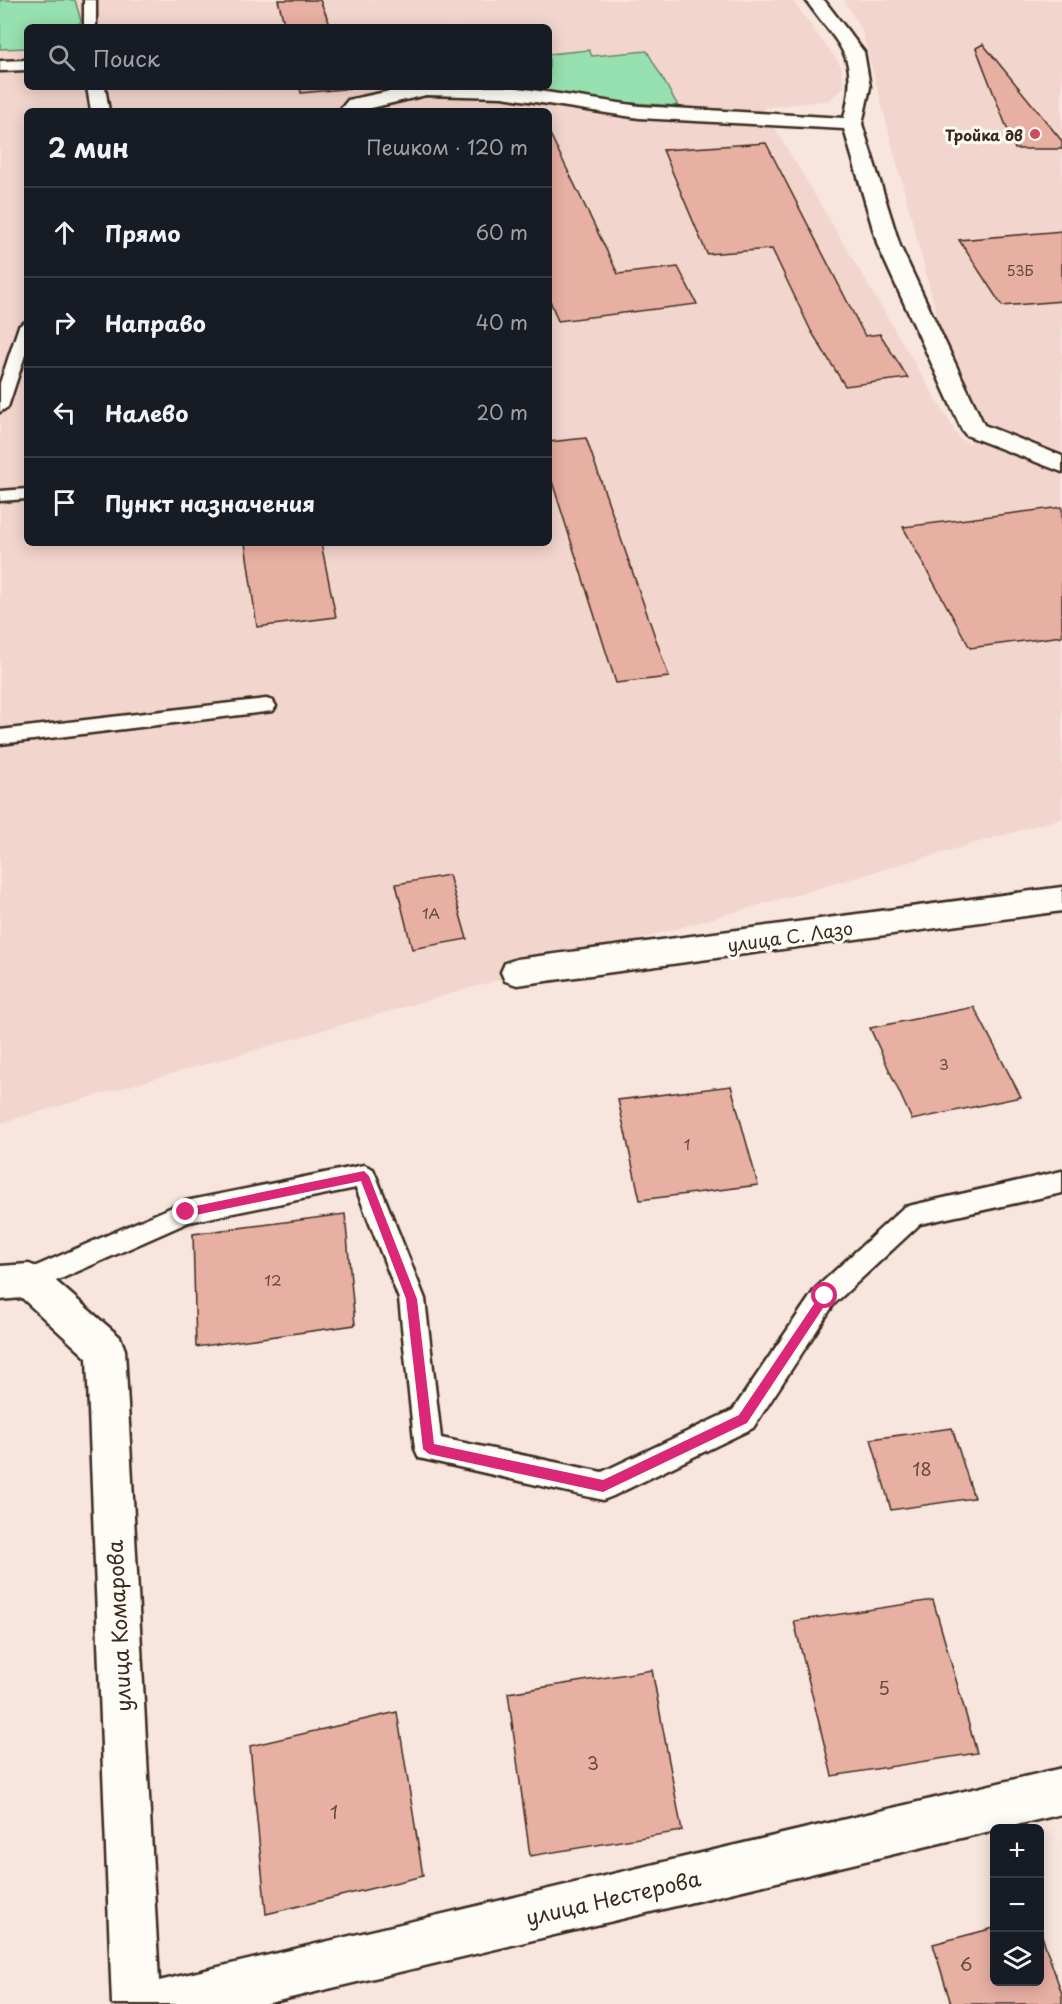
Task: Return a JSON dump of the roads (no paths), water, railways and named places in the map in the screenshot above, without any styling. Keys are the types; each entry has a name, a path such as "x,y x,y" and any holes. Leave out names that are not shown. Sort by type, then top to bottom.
{"street":[{"path":"815,0 855,52 861,87 852,124 889,246 974,430 1062,465"},
{"path":"0,66 24,65"},
{"path":"96,90 100,108"},
{"path":"351,108 355,104 421,90"},
{"path":"464,90 502,91 639,112 852,124"},
{"name":"улица С. Лазо","path":"518,972 1062,899"},
{"name":"улица Комарова","path":"14,1282 106,1350 136,2004"},
{"name":"улица Нестерова","path":"163,2004 1062,1791"}],"lane":[{"path":"90,0 90,24"},
{"path":"0,407 24,335"},
{"path":"0,496 24,494"},
{"path":"0,736 266,705"},
{"path":"14,1282 186,1212 364,1176 412,1299 429,1449 603,1486 743,1419 825,1296 913,1215 1062,1182"}],"place":[{"name":"Тройка дв","path":"1035,134"}]}
